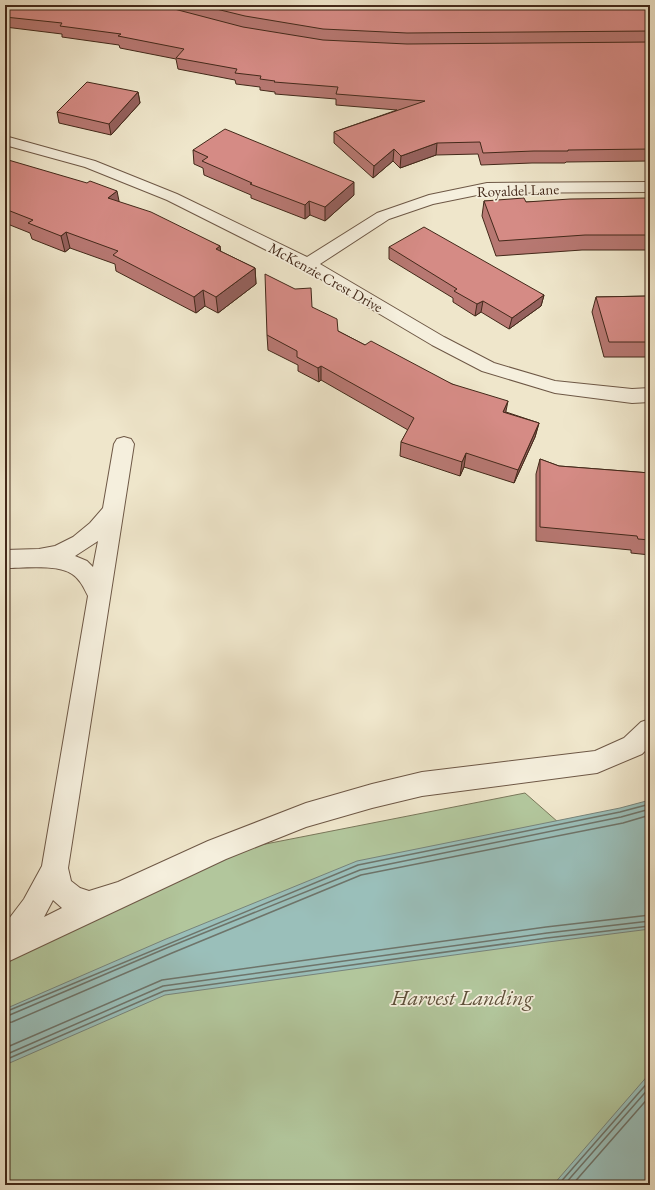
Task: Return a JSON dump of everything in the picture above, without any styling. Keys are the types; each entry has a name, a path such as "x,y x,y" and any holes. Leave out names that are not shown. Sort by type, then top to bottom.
{"street":[{"name":"McKenzie Crest Drive","path":"5,140 90,164 172,197 308,264 438,341 488,367 555,387 632,396 650,395"},
{"name":"Royaldel Lane","path":"308,264 383,216 429,200 487,188 650,187"},
{"path":"5,943 14,936 39,899 55,868 124,444"},
{"path":"39,558 61,553 83,542 95,534 113,511"},
{"path":"5,559 39,558 66,561 80,566 89,574 99,596"},
{"path":"5,949 217,850 306,815 372,796 422,784 597,762 634,746 650,730"},
{"path":"55,868 59,888 72,900 89,905 121,895"}],"green space":[{"name":"Harvest Landing","path":"525,793 650,903 650,1185 5,1185 5,959 230,851"}],"water":[{"path":"650,800 650,929 165,995 5,1065 5,1009 166,939 357,861 620,808"},
{"path":"650,1073 650,1185 553,1185"}],"building":[{"path":"5,5 159,5 243,27 323,40 407,44 650,42 650,149 483,153 480,142 437,143 401,156 394,149 374,166 334,132 425,101 336,94 338,87 274,82 275,81 260,79 261,76 235,73 237,69 176,58 184,49 118,36 121,34 60,26 62,23 5,17"},
{"path":"200,5 650,5 650,31 407,33 323,29 245,16"},
{"path":"87,82 138,92 109,124 57,112"},
{"path":"225,129 354,182 325,207 309,201 305,205 250,184 252,183 202,161 208,157 193,150"},
{"path":"5,159 87,183 90,181 117,191 108,198 151,212 220,246 216,249 255,268 216,297 203,290 194,297 113,255 118,251 66,232 61,236 28,223 33,220 5,209"},
{"path":"524,198 526,202 570,199 649,198 650,235 585,235 499,241 484,201"},
{"path":"424,227 544,295 512,318 483,301 477,304 454,291 457,289 389,247"},
{"path":"265,274 295,289 311,288 312,307 337,319 338,331 365,345 371,341 452,384 508,401 503,412 539,423 518,470 466,453 462,462 401,442 414,418 321,366 318,368 297,357 297,351 267,335"},
{"path":"650,296 650,342 609,342 596,297"},
{"path":"540,459 559,466 650,473 650,540 638,539 637,536 540,527"}]}
